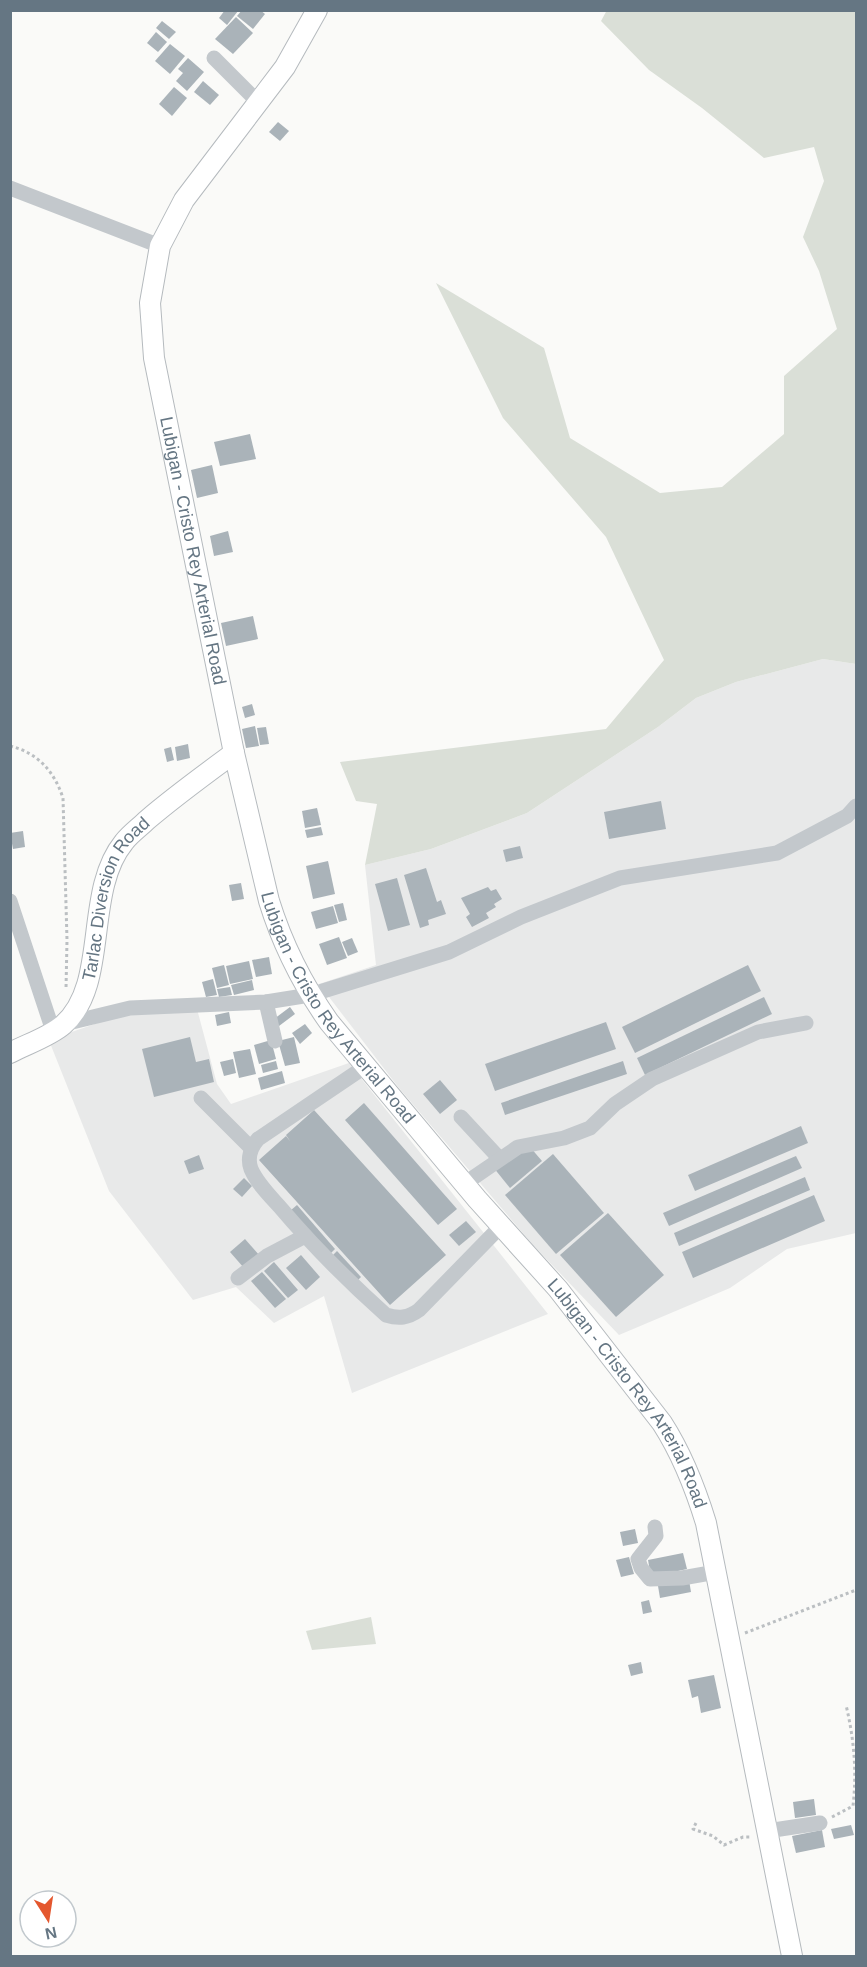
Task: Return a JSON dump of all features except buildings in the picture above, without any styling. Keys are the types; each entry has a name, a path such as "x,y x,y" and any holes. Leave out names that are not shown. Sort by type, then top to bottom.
{"main road":[{"name":"Lubigan - Cristo Rey Arterial Road","path":"317,10 285,68 184,200 160,246 150,303 154,358 234,753 276,923 310,995 464,1184 558,1289 672,1438 698,1496 716,1572 792,1956"},
{"name":"Tarlac Diversion Road","path":"59,1028 79,1001 92,968 100,898 107,873 123,842 176,795 234,753"},
{"path":"10,1053 59,1028"}],"street":[{"path":"214,58 258,103"},
{"path":"10,188 160,246"},
{"path":"10,901 59,1028 130,1008 266,1002 310,995 449,952 521,916 620,878 777,853 847,816 856,806"},
{"path":"266,1002 275,1041"},
{"path":"464,1184 518,1147 581,1134 596,1124 615,1104 652,1079 758,1032 806,1023"},
{"path":"366,1066 258,1139 251,1148 251,1168 261,1186 304,1236 356,1288 386,1315 395,1318 412,1315 419,1310 501,1226"},
{"path":"201,1098 251,1148"},
{"path":"461,1117 499,1158"},
{"path":"238,1278 267,1256 304,1236"},
{"path":"655,1527 656,1536 638,1559 640,1568 650,1579 682,1578 716,1572"},
{"path":"768,1835 820,1823"}],"path":[{"path":"10,746 27,750 47,766 63,798 67,940 59,1028"},
{"path":"729,1638 856,1590"},
{"path":"820,1823 853,1806 856,1779 846,1705"},
{"path":"696,1823 693,1829 713,1836 724,1845 743,1837 768,1835"}],"shaded area":[{"path":"607,10 856,11 856,664 823,659 736,682 696,698 658,727 527,813 431,849 365,865 377,804 356,801 340,762 606,729 664,660 606,537 503,418 436,283 544,348 570,438 660,493 722,487 784,434 784,376 837,329 819,271 803,237 824,181 814,147 764,158 702,108 649,70 601,21"},
{"path":"823,659 856,664 856,1233 787,1249 730,1288 619,1335 533,1245 399,1088 319,984 376,965 365,865 431,849 527,813 658,727 696,698 736,682"},
{"path":"197,1009 217,1084 231,1104 349,1063 548,1314 352,1393 324,1296 274,1323 236,1287 193,1300 109,1191 50,1043 63,1035 118,1016"},
{"path":"371,1617 376,1644 312,1650 306,1631"}]}
